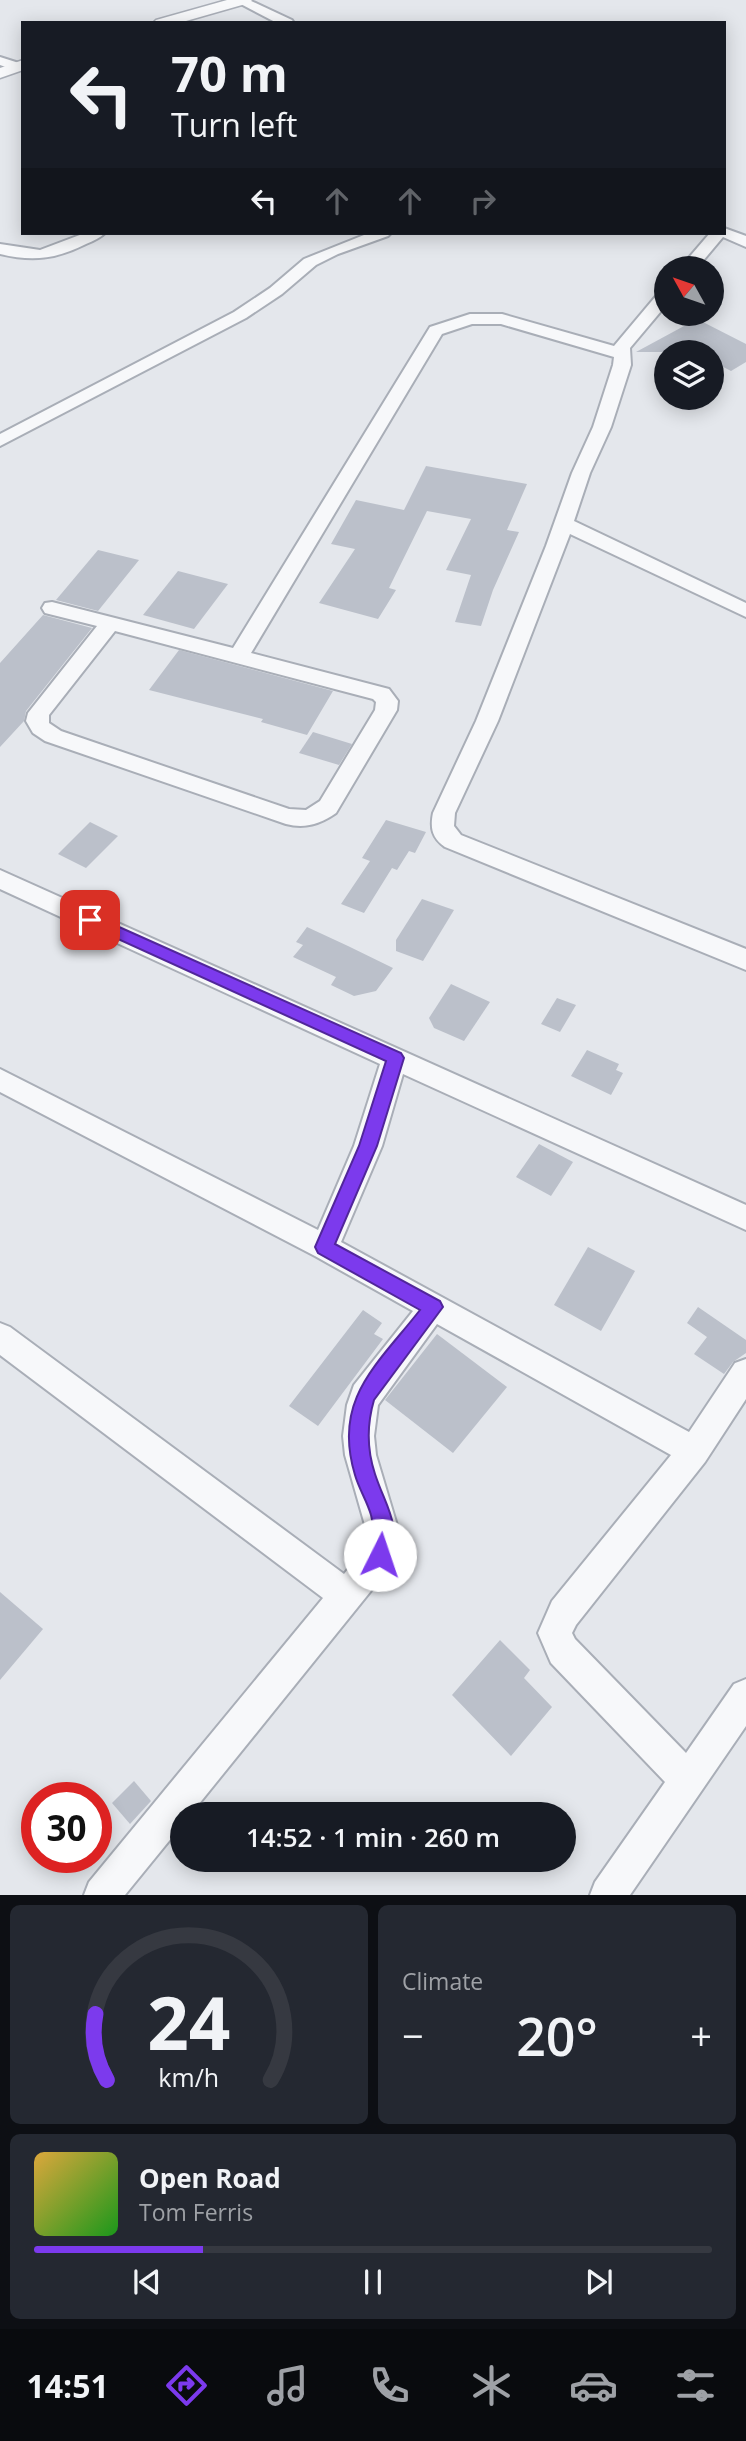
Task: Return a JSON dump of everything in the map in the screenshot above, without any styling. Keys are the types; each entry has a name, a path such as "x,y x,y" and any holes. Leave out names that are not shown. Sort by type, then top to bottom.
{"street":[{"path":"168,21 242,0 284,21"},
{"path":"0,61 20,66"},
{"path":"0,73 20,66"},
{"path":"726,233 746,242"},
{"path":"0,249 23,256 43,257 92,235"},
{"path":"0,441 240,315 276,291 310,262 377,235"},
{"path":"698,256 716,235"},
{"path":"654,308 622,346 622,365 602,427 581,473 565,524 487,721 443,813 441,827 444,835 453,841 678,930 746,960"},
{"path":"239,656 436,331 470,319 502,319 622,354"},
{"path":"565,524 746,611"},
{"path":"52,608 111,623 239,656 381,694 387,701 386,710 328,807 313,818 302,820 286,816 53,736 41,728 37,721 39,713 111,623"},
{"path":"0,880 746,1219"},
{"path":"325,1247 368,1146 395,1058"},
{"path":"0,1080 325,1247 694,1451"},
{"path":"102,1895 380,1555 384,1541 381,1513 365,1476 358,1427 365,1395 433,1307"},
{"path":"0,1337 347,1596"},
{"path":"688,1780 563,1651 555,1633 564,1614 694,1451 746,1373"},
{"path":"608,1895 746,1696"}],"building":[{"path":"684,326 711,326 746,344 746,362 731,371 724,367 724,340 658,340"},
{"path":"654,342 654,352 636,352"},
{"path":"426,466 527,484 507,530 519,532 493,590 481,626 455,622 471,575 446,570 471,519 427,511 389,588 396,590 378,619 319,603 355,549 331,544 356,500 404,510"},
{"path":"98,550 139,560 98,611 56,600"},
{"path":"178,571 228,584 194,629 143,615"},
{"path":"43,615 92,628 26,711 24,721 0,747 0,663"},
{"path":"179,650 333,691 307,735 261,722 263,719 149,690"},
{"path":"313,732 352,744 339,765 299,753"},
{"path":"386,820 426,832 415,853 409,851 397,870 392,868 364,913 341,904 370,861 362,858"},
{"path":"90,822 118,836 86,868 58,854"},
{"path":"422,899 454,910 423,961 396,951 396,940"},
{"path":"307,927 393,968 376,991 354,996 331,985 336,977 293,957 303,945 296,942"},
{"path":"451,984 490,1002 464,1041 434,1028 429,1018"},
{"path":"557,998 576,1005 560,1032 541,1024"},
{"path":"587,1050 619,1064 616,1070 623,1073 611,1095 571,1076"},
{"path":"539,1144 573,1162 551,1196 516,1177"},
{"path":"588,1247 635,1271 601,1331 554,1305"},
{"path":"698,1307 746,1340 746,1353 733,1362 724,1374 694,1354 707,1337 687,1323"},
{"path":"363,1310 382,1323 374,1334 383,1339 318,1426 289,1406"},
{"path":"437,1334 507,1387 453,1453 385,1400"},
{"path":"0,1592 43,1629 0,1680"},
{"path":"500,1640 530,1670 524,1678 552,1707 511,1756 452,1695"},
{"path":"134,1781 151,1801 130,1824 112,1803"}],"route":[{"path":"90,920 395,1058 368,1146 325,1247 433,1307 365,1395 360,1411 358,1440 365,1476 385,1528 380,1555"}]}
